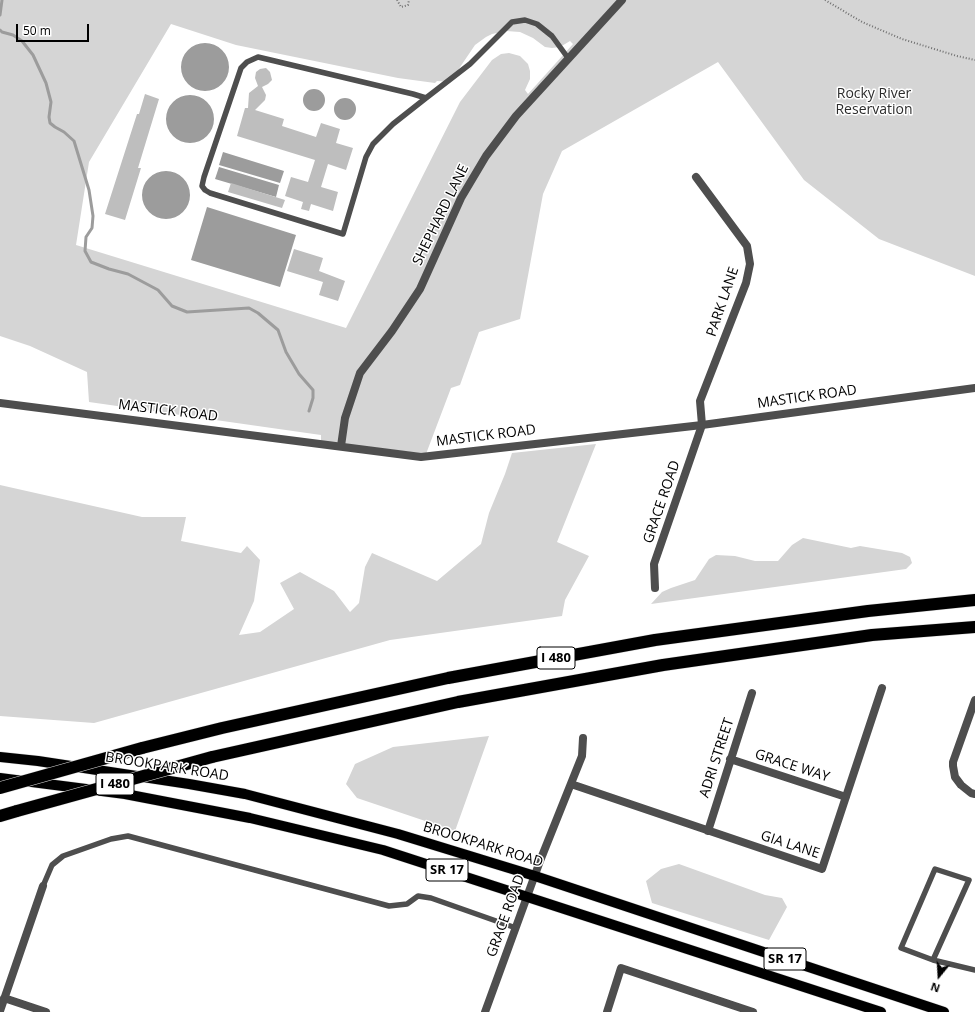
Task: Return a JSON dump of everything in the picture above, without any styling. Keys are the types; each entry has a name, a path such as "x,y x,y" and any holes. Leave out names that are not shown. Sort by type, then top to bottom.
{"highway":[{"name":"I 480","path":"0,788 142,748 222,728 441,680 655,640 868,611 975,600"},
{"name":"I 480","path":"0,816 212,758 458,702 663,666 872,636 975,627"}],"main road":[{"name":"BROOKPARK ROAD","path":"0,757 59,764 245,794 398,834 534,876 944,1012"},
{"name":"SR 17","path":"0,778 125,794 250,818 383,850 881,1012"}],"street":[{"name":"SHEPHARD LANE","path":"341,446 345,418 360,373 392,331 420,289 464,192 486,156 516,116 622,0"},
{"name":"PARK LANE","path":"696,177 747,246 750,264 746,283 700,401 702,425"},
{"name":"MASTICK ROAD","path":"0,403 421,457 702,425 975,388"},
{"name":"GRACE ROAD","path":"655,588 654,564 702,425"},
{"name":"GIA LANE","path":"571,784 822,869 882,688"},
{"name":"ADRI STREET","path":"708,831 752,693"},
{"path":"975,700 953,762 955,777 961,785 975,794"},
{"name":"GRACE ROAD","path":"485,1012 534,876 582,756 584,738"},
{"name":"GRACE WAY","path":"730,759 846,797"},
{"path":"0,1011 43,886"},
{"path":"607,1012 621,968 754,1012"},
{"path":"4,998 46,1012"}],"lane":[{"path":"426,98 258,57 247,62 241,68 204,176 202,186 210,193 343,234 366,157 373,144 393,124 470,64 512,22 525,20 537,24 552,36 568,58"},
{"path":"43,886 52,865 63,856 111,839 128,836 389,906 407,904 418,896 431,898 516,928"},
{"path":"933,960 969,880 935,869 901,948 933,960 975,970"}],"path":[{"path":"397,0 401,6 408,5 410,0"},
{"path":"825,0 862,22 902,39 975,60"}],"green space":[{"name":"Rocky River Reservation","path":"0,0 975,0 975,276 879,239 804,180 718,62 562,151 543,194 520,319 479,332 460,385 451,388 426,454 321,441 321,435 89,402 87,372 30,346 0,336","holes":["171,24 236,45 398,78 435,83 437,81 450,82 475,45 492,34 506,31 520,32 533,38 545,47 552,48 560,47 570,41 573,44 528,94 525,90 530,79 530,71 528,64 520,56 509,53 501,54 492,60 460,102 346,328 76,245 89,162"]},
{"path":"596,444 557,542 589,556 565,600 562,616 390,640 94,723 0,716 0,485 142,517 186,517 181,541 241,553 247,546 260,560 254,601 239,635 260,632 294,609 280,583 300,572 334,591 350,612 359,603 365,567 372,553 437,581 481,544 489,513 512,453"},
{"path":"803,538 851,548 860,546 902,553 910,557 912,563 906,569 651,604 662,592 695,580 709,559 716,555 735,556 755,561 778,561 792,545"},
{"path":"489,736 455,831 357,798 346,784 355,764 393,747"},
{"path":"679,864 765,895 782,898 787,907 769,940 652,903 646,881 661,869"}],"shaded area":[{"path":"205,43 214,45 222,50 227,58 229,67 227,76 222,84 214,89 205,91 196,89 188,84 183,76 181,67 183,58 188,50 196,45"},
{"path":"314,89 322,92 325,100 322,108 314,111 306,108 303,100 306,92"},
{"path":"190,95 199,97 207,102 212,110 214,119 212,128 207,136 199,141 190,143 181,141 173,136 168,128 166,119 168,110 173,102 181,97"},
{"path":"345,98 353,101 356,109 353,117 345,120 337,117 334,109 337,101"},
{"path":"223,152 284,171 280,183 219,165"},
{"path":"219,167 279,185 276,197 215,179"},
{"path":"166,171 175,173 183,178 188,186 190,195 188,204 183,212 175,217 166,219 157,217 149,212 144,204 142,195 144,186 149,178 157,173"},
{"path":"207,207 296,235 280,287 191,260"}],"building":[{"path":"266,68 270,72 272,80 262,87 266,95 265,100 255,110 284,119 282,126 316,137 321,123 340,129 336,143 353,148 346,170 328,164 321,187 338,192 333,211 311,204 309,211 301,209 303,202 285,196 291,177 308,182 315,160 237,136 245,108 248,108 249,93 258,86 255,78 256,72 260,69"},
{"path":"145,94 159,99 138,168 141,168 125,220 105,214 137,114 139,114"},
{"path":"231,183 285,200 282,208 228,192"},
{"path":"294,249 323,258 319,271 345,281 338,301 319,295 323,282 287,271"}],"waterway":[{"path":"0,15 2,0"},
{"path":"0,30 13,35 22,41 33,55 46,83 51,102 49,117 50,123 74,141 89,190 93,216 92,228 86,237 85,251 91,262 128,274 158,290 172,306 187,312 249,308 258,313 278,330 286,352 299,374 313,390 313,398 309,411"}]}
